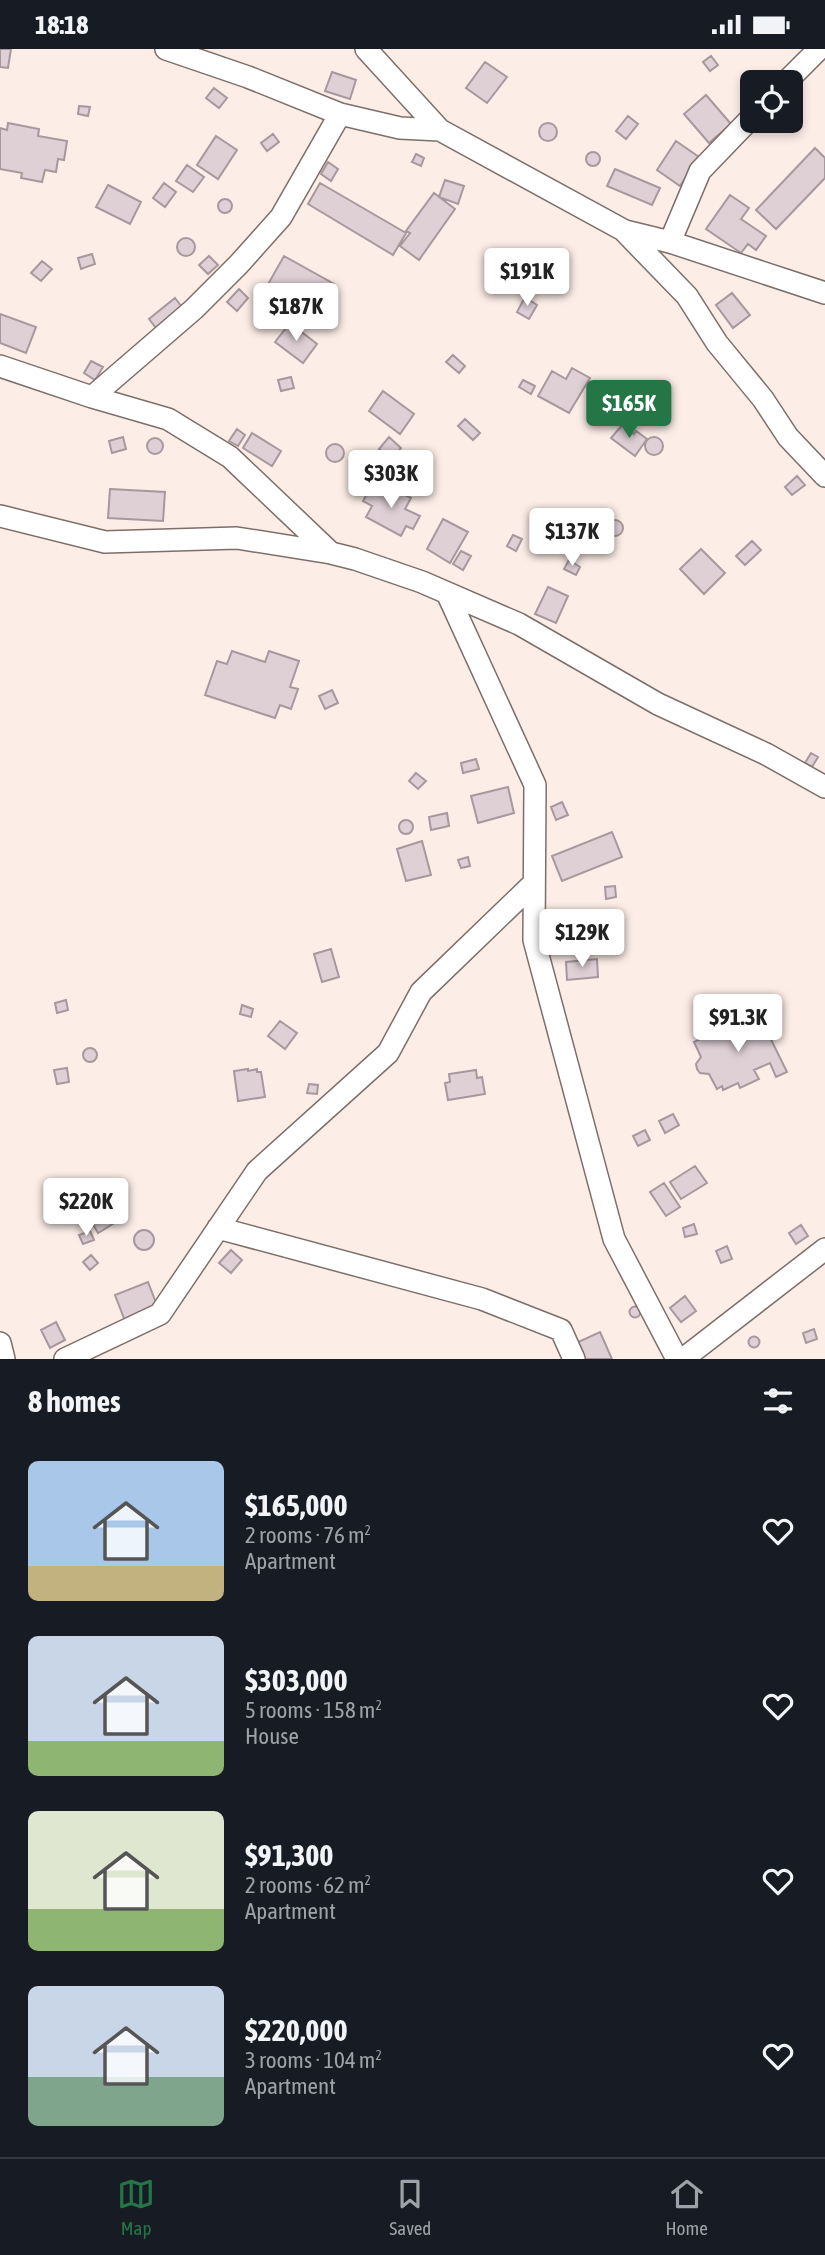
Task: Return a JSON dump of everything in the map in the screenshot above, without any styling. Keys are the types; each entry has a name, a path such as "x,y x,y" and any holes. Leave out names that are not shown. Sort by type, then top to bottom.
{"street":[{"path":"166,49 248,77 340,114 400,128 440,129"},
{"path":"366,49 440,129 625,231 670,241 825,293"},
{"path":"798,70 818,49"},
{"path":"92,397 194,309 281,217 340,114"},
{"path":"670,241 700,171 740,129"},
{"path":"625,231 687,296 717,343 763,399 788,437 825,476"},
{"path":"0,366 168,419 230,457 331,553"},
{"path":"0,516 105,542 237,537 355,558 422,582 519,624 658,704 766,754 825,787"},
{"path":"447,593 535,785 534,940 614,1239 677,1359"},
{"path":"65,1359 160,1314 257,1171 388,1053 421,992 534,883"},
{"path":"218,1228 482,1300 561,1330 574,1359"},
{"path":"683,1359 825,1249"},
{"path":"0,1343 4,1359"}],"building":[{"path":"0,49 11,49 8,68 0,67"},
{"path":"711,56 718,65 710,71 703,62"},
{"path":"485,62 507,77 487,103 466,88"},
{"path":"332,72 356,80 350,99 325,91"},
{"path":"214,88 227,98 219,108 206,98"},
{"path":"706,95 731,124 709,143 684,114"},
{"path":"79,106 90,107 88,116 78,114"},
{"path":"628,116 638,124 626,139 616,131"},
{"path":"8,123 39,129 38,136 67,141 64,160 58,159 56,172 45,170 42,182 21,178 22,173 0,169 0,128 7,130"},
{"path":"548,123 556,128 557,132 552,140 548,141 540,136 539,132 544,124"},
{"path":"273,134 279,142 267,151 261,143"},
{"path":"216,136 237,150 218,179 197,165"},
{"path":"676,141 699,157 680,186 657,170"},
{"path":"815,148 825,158 825,178 776,229 756,210"},
{"path":"593,152 598,154 598,164 593,166 588,164 586,159 588,154"},
{"path":"416,154 424,158 421,166 412,162"},
{"path":"328,162 338,169 331,181 321,174"},
{"path":"187,165 204,177 193,192 176,181"},
{"path":"615,169 660,188 652,205 607,186"},
{"path":"445,180 464,186 458,204 439,197"},
{"path":"164,183 176,192 165,207 153,198"},
{"path":"320,183 406,233 393,255 308,204"},
{"path":"108,185 141,202 130,224 96,207"},
{"path":"434,193 455,209 419,260 400,246 410,233 406,231"},
{"path":"730,195 749,208 741,219 766,236 756,250 748,244 741,253 706,229"},
{"path":"225,199 230,201 230,211 225,213 220,211 218,206 220,201"},
{"path":"182,238 190,238 195,247 193,254 182,256 177,251 177,243"},
{"path":"92,254 95,264 81,269 78,258"},
{"path":"209,256 218,265 208,274 199,265"},
{"path":"284,256 334,284 317,314 267,286"},
{"path":"42,261 52,269 41,281 31,273"},
{"path":"239,289 248,298 237,311 227,302"},
{"path":"732,293 750,315 733,328 716,305"},
{"path":"525,297 537,305 529,319 517,312"},
{"path":"175,298 185,311 159,332 149,319"},
{"path":"0,314 36,327 26,353 0,343"},
{"path":"290,323 317,344 303,363 275,342"},
{"path":"453,355 465,366 459,373 446,362"},
{"path":"91,361 103,367 95,380 84,373"},
{"path":"572,368 590,378 569,413 538,396 552,371 566,379"},
{"path":"291,377 294,388 281,391 278,380"},
{"path":"523,380 535,386 531,394 519,387"},
{"path":"383,391 414,414 400,434 369,411"},
{"path":"602,396 608,396 612,403 608,410 602,410 598,406 598,400"},
{"path":"465,419 480,433 473,440 458,426"},
{"path":"622,425 647,439 635,456 611,438"},
{"path":"237,429 245,435 238,446 229,441"},
{"path":"252,433 281,451 272,466 243,448"},
{"path":"123,437 126,449 112,453 109,441"},
{"path":"389,437 401,448 392,459 379,449"},
{"path":"654,437 660,440 663,446 660,452 654,455 648,452 645,446 648,440"},
{"path":"155,438 163,446 155,454 147,446"},
{"path":"331,444 339,444 344,453 342,460 331,462 326,457 326,449"},
{"path":"797,476 805,485 792,495 785,487"},
{"path":"384,484 411,498 405,509 420,516 413,529 406,526 401,536 366,517 372,506 363,501 370,488 379,493"},
{"path":"110,489 165,492 163,521 108,518"},
{"path":"443,519 468,532 450,563 427,549"},
{"path":"612,520 618,520 623,528 621,534 612,536 607,531 607,525"},
{"path":"513,535 522,539 516,551 507,546"},
{"path":"752,541 761,550 745,565 736,556"},
{"path":"701,549 725,573 704,594 680,569"},
{"path":"461,551 471,556 463,570 453,564"},
{"path":"569,560 580,567 576,575 564,569"},
{"path":"548,587 568,596 556,623 535,614"},
{"path":"232,651 265,662 269,651 299,661 290,687 298,689 291,709 280,705 275,718 205,695 217,661 227,664"},
{"path":"332,690 338,703 325,709 319,696"},
{"path":"811,753 818,757 812,767 805,763"},
{"path":"476,759 479,769 463,773 461,763"},
{"path":"416,773 426,781 418,789 409,781"},
{"path":"508,787 514,813 478,823 471,796"},
{"path":"562,802 568,815 556,820 551,807"},
{"path":"447,813 449,826 431,830 429,817"},
{"path":"406,820 411,822 411,832 406,834 401,832 399,827 401,822"},
{"path":"612,832 622,857 562,881 552,856"},
{"path":"422,841 431,875 406,881 397,849"},
{"path":"468,857 470,866 461,868 458,860"},
{"path":"615,886 616,897 606,899 605,887"},
{"path":"331,949 339,977 322,982 314,954"},
{"path":"597,959 598,977 567,980 566,962"},
{"path":"718,999 720,1004 726,1002 733,1018 713,1027 711,1022 705,1025 698,1008"},
{"path":"66,1000 68,1010 57,1013 55,1003"},
{"path":"242,1005 253,1009 251,1017 240,1014"},
{"path":"752,1014 754,1018 759,1015 787,1072 776,1077 770,1063 754,1070 759,1079 740,1088 738,1083 723,1090 722,1086 717,1089 709,1074 700,1073 697,1069 696,1064 701,1057 694,1042 721,1029 724,1035 732,1031 729,1026"},
{"path":"280,1021 297,1033 285,1049 268,1036"},
{"path":"90,1048 95,1050 95,1060 90,1062 85,1060 83,1055 85,1050"},
{"path":"67,1068 69,1082 57,1084 54,1070"},
{"path":"248,1069 261,1072 265,1097 238,1101 234,1071"},
{"path":"476,1070 477,1078 482,1077 485,1094 448,1100 445,1083 450,1082 449,1074"},
{"path":"309,1084 318,1085 317,1094 307,1093"},
{"path":"673,1114 679,1125 665,1133 659,1121"},
{"path":"645,1130 650,1140 638,1146 633,1136"},
{"path":"695,1166 707,1183 681,1199 670,1182"},
{"path":"664,1183 680,1207 666,1216 650,1192"},
{"path":"103,1201 116,1222 98,1233 86,1212"},
{"path":"694,1224 697,1234 685,1237 683,1228"},
{"path":"801,1225 808,1236 796,1244 789,1233"},
{"path":"144,1230 151,1233 154,1240 151,1247 144,1250 137,1247 134,1240 137,1233"},
{"path":"90,1231 94,1240 83,1244 79,1235"},
{"path":"727,1246 732,1259 721,1263 716,1251"},
{"path":"231,1250 242,1260 231,1273 219,1263"},
{"path":"91,1255 98,1263 90,1270 83,1262"},
{"path":"148,1282 158,1308 125,1321 115,1295"},
{"path":"685,1296 696,1311 681,1322 670,1308"},
{"path":"635,1307 639,1308 639,1316 635,1317 631,1316 630,1312 631,1308"},
{"path":"56,1322 65,1340 50,1348 41,1330"},
{"path":"814,1329 817,1339 806,1343 803,1333"},
{"path":"600,1332 612,1359 583,1359 576,1343"},
{"path":"754,1336 760,1342 754,1348 748,1342"}]}
